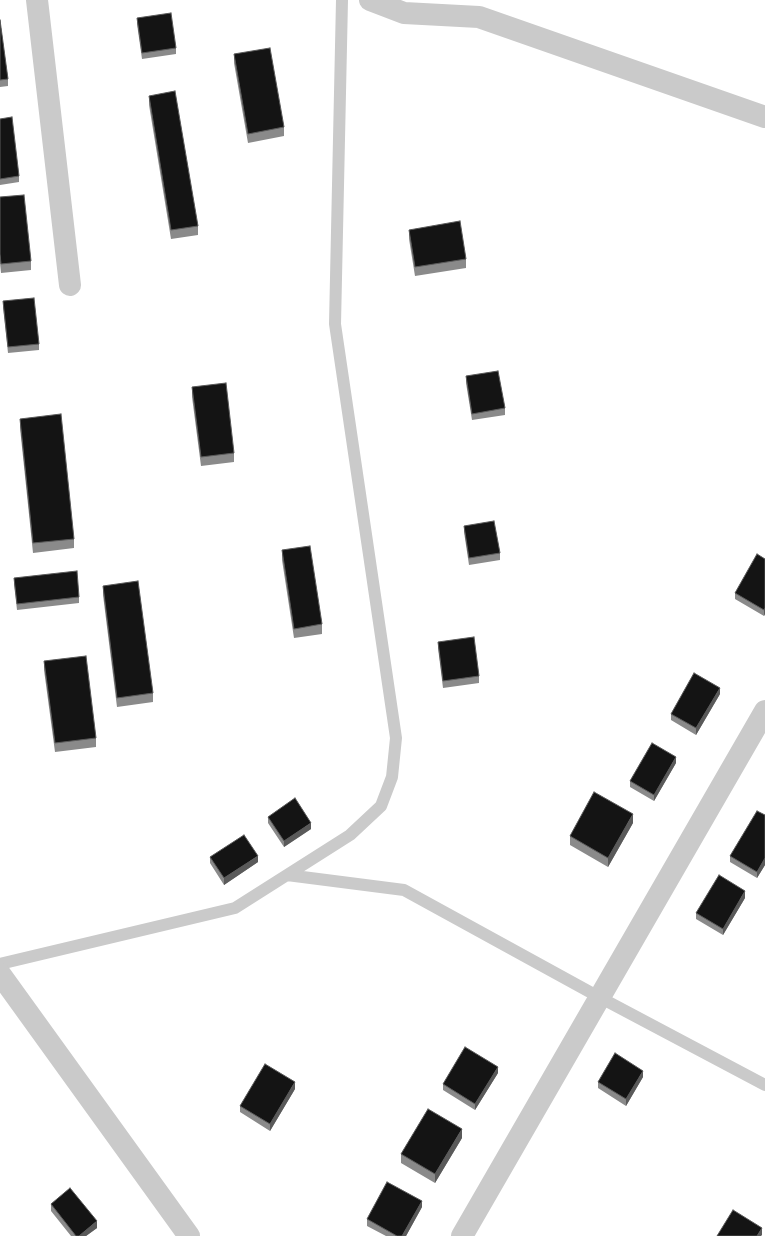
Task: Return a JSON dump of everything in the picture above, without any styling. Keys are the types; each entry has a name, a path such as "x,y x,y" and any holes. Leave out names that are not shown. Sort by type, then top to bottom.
{"street":[{"path":"38,0 70,285"},
{"path":"370,0 404,13 479,8 765,117"},
{"path":"462,1236 765,711"},
{"path":"0,974 189,1236"}],"lane":[{"path":"0,964 235,908 350,835 381,806 392,777 396,738 336,324 342,0"},
{"path":"287,875 404,890 599,997 765,1085"}],"building":[{"path":"171,13 176,48 142,53 137,18"},
{"path":"0,20 8,79 0,80"},
{"path":"270,48 284,127 248,134 234,54"},
{"path":"175,91 198,226 171,230 149,96"},
{"path":"12,117 19,176 0,179 0,119"},
{"path":"24,195 31,261 1,264 0,197"},
{"path":"460,221 466,259 415,267 409,230"},
{"path":"34,298 39,344 8,347 3,301"},
{"path":"498,371 505,408 472,414 466,376"},
{"path":"226,383 234,453 201,457 192,387"},
{"path":"61,414 74,539 33,543 20,419"},
{"path":"494,521 500,553 469,558 464,526"},
{"path":"310,546 322,624 294,629 282,550"},
{"path":"757,554 765,559 764,610 735,593"},
{"path":"77,571 79,597 17,604 14,578"},
{"path":"138,581 153,693 117,698 103,586"},
{"path":"474,637 479,676 443,681 438,642"},
{"path":"86,656 96,738 55,743 44,661"},
{"path":"694,673 720,688 696,728 671,714"},
{"path":"652,743 676,757 654,795 630,781"},
{"path":"594,792 633,814 608,858 570,836"},
{"path":"295,798 311,823 284,841 268,817"},
{"path":"757,811 765,815 765,858 757,872 730,856"},
{"path":"244,835 258,856 224,878 210,857"},
{"path":"719,875 745,891 723,929 696,913"},
{"path":"465,1047 498,1067 475,1104 443,1084"},
{"path":"615,1053 643,1071 626,1099 598,1082"},
{"path":"265,1064 295,1082 270,1124 240,1106"},
{"path":"428,1109 462,1129 435,1174 401,1154"},
{"path":"387,1182 422,1201 402,1236 397,1236 367,1219"},
{"path":"70,1188 97,1221 79,1236 76,1236 51,1204"},
{"path":"733,1210 762,1228 757,1236 717,1236"}]}
